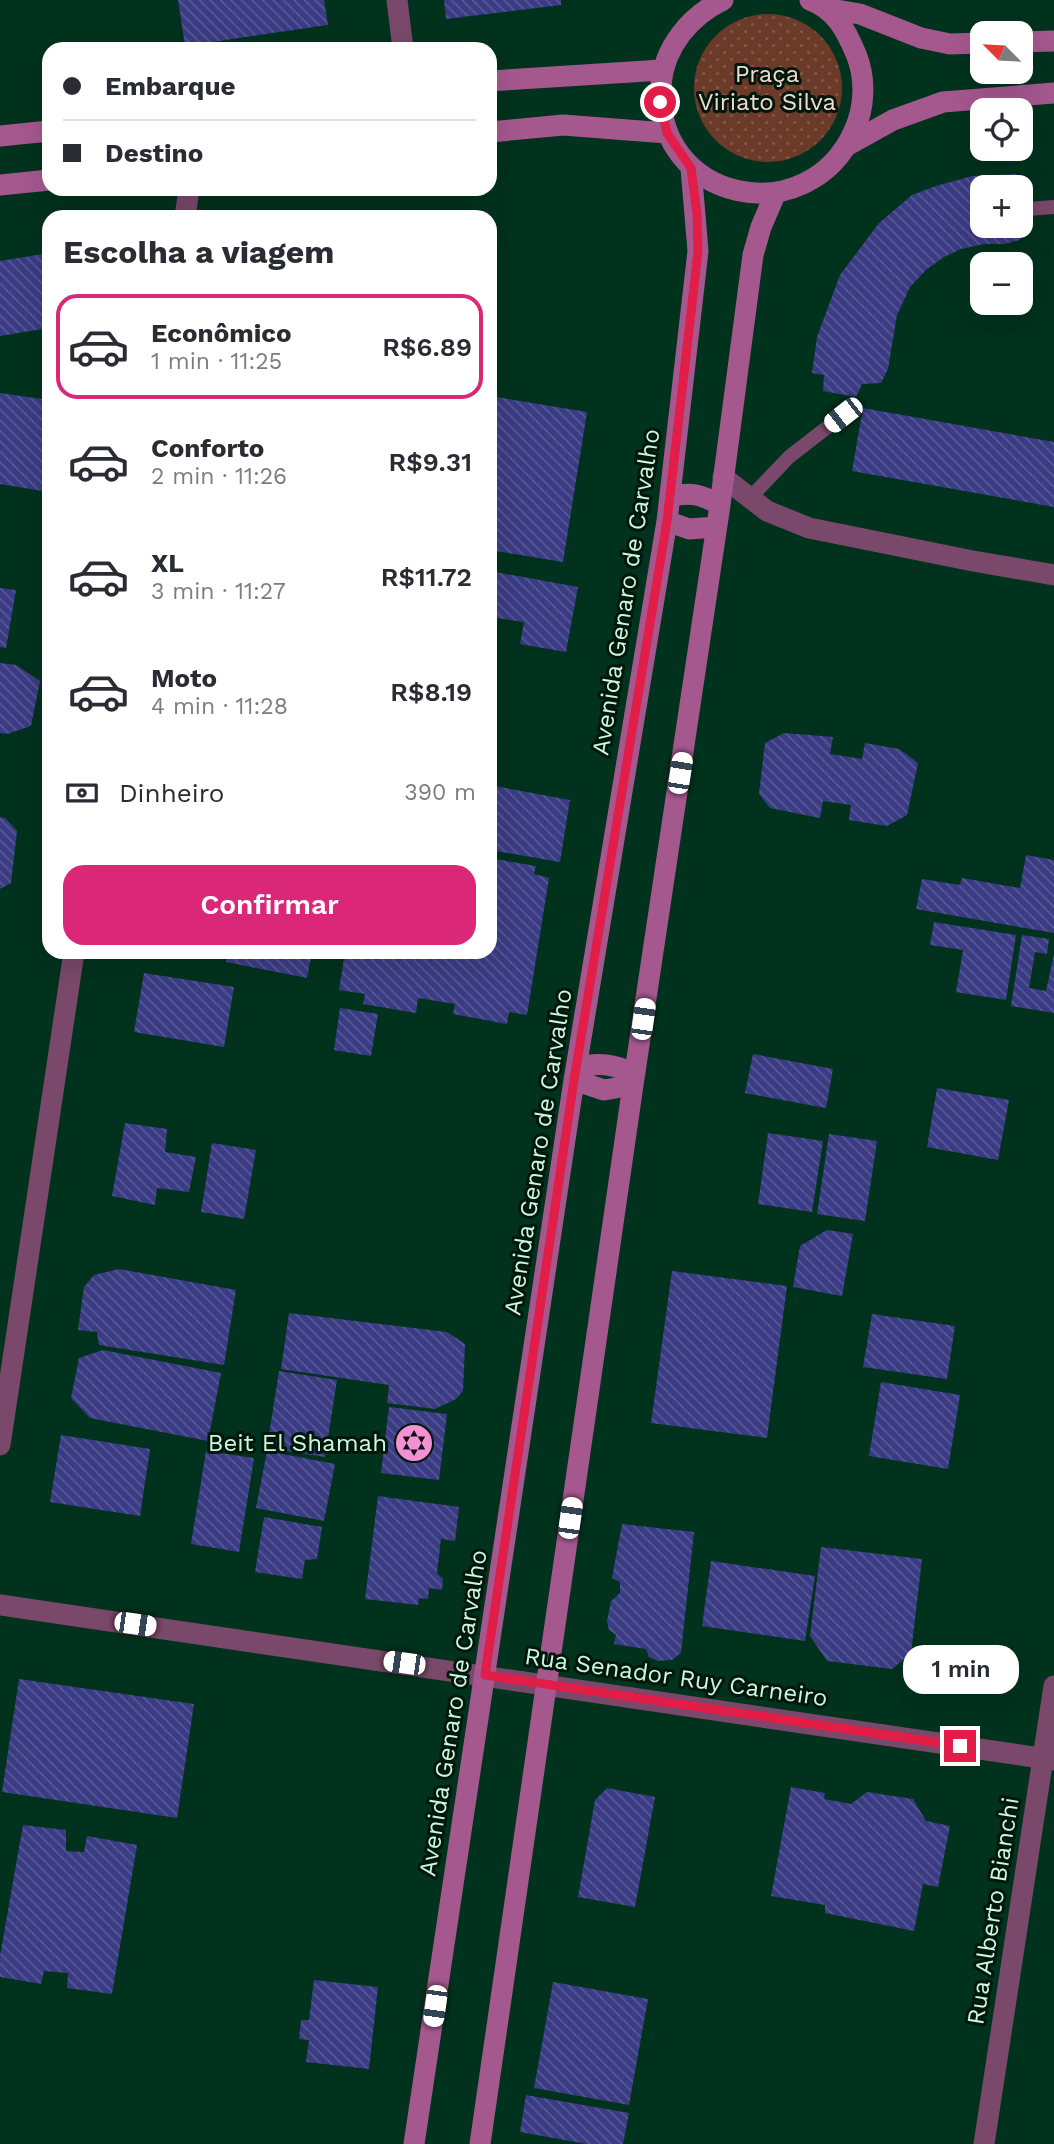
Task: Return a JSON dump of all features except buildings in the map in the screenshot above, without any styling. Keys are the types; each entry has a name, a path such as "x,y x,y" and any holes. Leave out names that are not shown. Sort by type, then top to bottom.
{"street":[{"path":"397,0 402,42"},
{"path":"712,3 678,35 662,70 660,102 667,133 691,168 716,184 746,192 776,192 798,187 817,177 834,163 848,145 859,119 863,92 860,64 849,38 819,3"},
{"path":"819,3 860,14 921,38 950,44 970,43"},
{"path":"1033,42 1054,41"},
{"path":"497,81 662,70"},
{"path":"848,145 893,120 943,102 1054,93"},
{"path":"497,131 564,125 667,133"},
{"path":"0,136 42,132"},
{"name":"Avenida Genaro de Carvalho","path":"414,2144 575,1074 667,521 698,251 697,214 691,168"},
{"path":"0,185 42,181"},
{"path":"480,2144 720,505 753,255 776,192"},
{"path":"723,477 767,511 809,528 1054,575"},
{"path":"670,496 696,494 720,505"},
{"path":"667,521 689,529 716,527"},
{"path":"0,1445 73,959"},
{"path":"575,1074 602,1063 613,1064 634,1079"},
{"name":"Rua Senador Ruy Carneiro","path":"0,1605 1049,1759"},
{"name":"Rua Alberto Bianchi","path":"984,2144 1049,1759 1054,1686"}],"lane":[{"path":"1033,209 1054,207"},
{"path":"749,499 789,457 843,415"}],"green space":[{"name":"Praça Viriato Silva","path":"768,14 796,19 821,35 837,60 842,88 837,116 821,141 796,157 768,162 740,157 715,141 699,116 694,88 699,60 715,35 740,19"}],"place":[{"name":"Beit El Shamah","path":"414,1443"}],"route":[{"path":"660,102 667,133 691,168 697,214 698,251 695,278 667,521 574,1080 485,1675 960,1746"}]}
